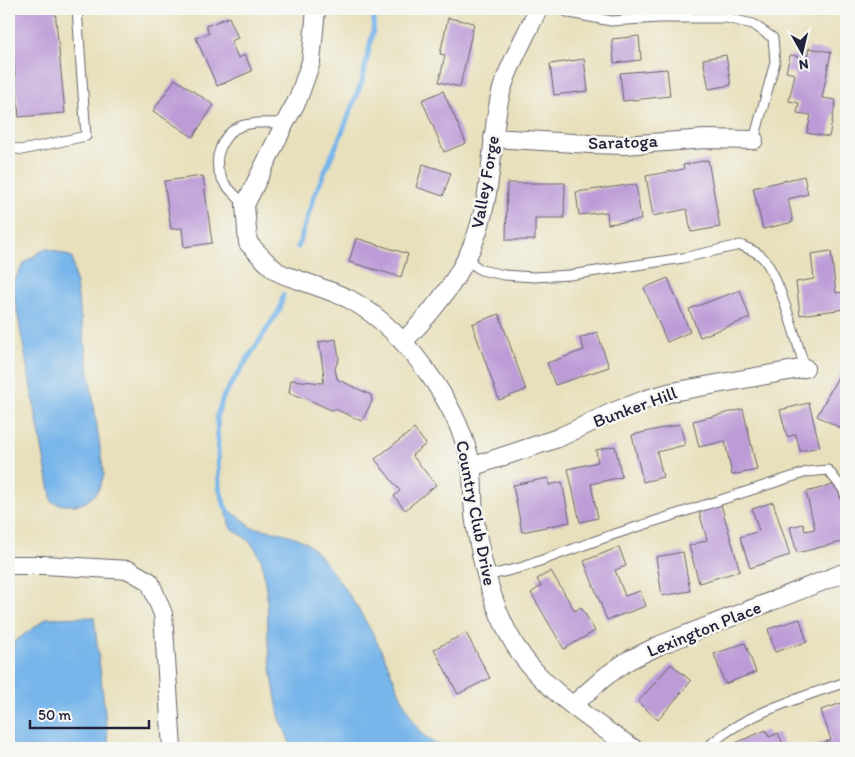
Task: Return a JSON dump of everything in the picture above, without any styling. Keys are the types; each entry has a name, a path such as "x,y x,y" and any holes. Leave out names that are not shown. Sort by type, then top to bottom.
{"street":[{"path":"245,205 298,99 311,62 316,9"},
{"name":"Valley Forge","path":"404,342 425,320 455,280 466,259 480,224 490,172 494,124 505,81 513,57 538,9"},
{"name":"Saratoga","path":"493,138 624,145 705,139 754,140"},
{"name":"Country Club Drive","path":"245,205 248,243 278,272 348,298 368,310 404,342 435,383 447,403 466,447 471,467 474,520 492,594 509,634 522,656 537,674 573,705 633,748"},
{"name":"Bunker Hill","path":"471,467 551,441 613,412 647,399 672,392 805,368"},
{"path":"9,566 44,565 129,570 150,582 163,614 172,748"},
{"name":"Lexington Place","path":"573,705 606,676 630,660 652,649 846,572"}],"lane":[{"path":"9,147 22,150 86,136 77,9"},
{"path":"561,9 570,13 612,21 659,18 726,18 753,24 773,38 775,62 754,140"},
{"path":"245,205 222,180 218,169 218,153 224,139 236,128 249,123 285,123"},
{"path":"466,259 481,270 504,275 534,277 570,275 683,258 740,245 761,256 772,271 788,313 805,368"},
{"path":"487,576 523,567 612,534 807,472 828,470 843,488 846,496"},
{"path":"707,748 718,737 733,727 806,696 846,682"}],"water":[{"path":"46,248 72,257 104,475 94,496 78,505 52,502 12,284 25,262"},
{"path":"225,507 249,524 249,527 290,535 311,546 338,579 366,622 419,730 427,739 445,748 292,748 279,716 272,676 268,639 267,595 262,562 255,548 248,540 230,527"},
{"path":"94,617 109,748 9,748 9,656 14,642 47,618"}],"building":[{"path":"9,9 55,9 65,113 19,117"},
{"path":"796,9 822,9 821,15"},
{"path":"229,17 238,38 231,41 238,58 245,55 252,71 217,86 196,38 209,33 206,26"},
{"path":"448,18 474,23 460,87 439,82 445,55 440,54"},
{"path":"639,36 641,60 614,63 612,39"},
{"path":"809,48 831,52 822,98 836,100 829,137 807,133 811,115 797,113 799,103 789,101 795,74 786,72 790,55 807,58"},
{"path":"726,55 731,85 709,89 703,59"},
{"path":"584,59 588,91 554,95 550,64"},
{"path":"667,69 670,96 623,101 620,73"},
{"path":"175,79 214,105 193,137 153,111"},
{"path":"443,91 466,143 444,152 422,100"},
{"path":"708,160 720,227 691,232 687,209 653,216 646,176 684,169 683,165"},
{"path":"423,164 451,173 443,196 416,187"},
{"path":"203,176 212,243 184,247 182,228 171,229 164,181"},
{"path":"804,176 808,194 788,199 793,222 763,229 753,188"},
{"path":"507,183 565,183 564,218 535,218 535,240 506,240"},
{"path":"636,184 641,220 608,224 607,212 579,215 576,192"},
{"path":"356,238 408,254 401,277 349,262"},
{"path":"831,251 836,293 843,292 845,309 800,315 796,282 814,279 811,254"},
{"path":"668,278 690,332 667,342 644,288"},
{"path":"740,290 750,318 700,337 689,309"},
{"path":"499,314 526,390 499,400 472,324"},
{"path":"597,332 609,367 555,385 547,363 584,350 580,338"},
{"path":"336,339 339,359 335,368 337,379 371,395 372,401 362,421 335,409 331,410 289,393 291,380 323,383 324,375 319,342"},
{"path":"846,362 846,431 817,416"},
{"path":"809,403 820,447 800,451 796,434 787,437 780,410"},
{"path":"743,409 757,470 732,475 725,441 699,447 693,421"},
{"path":"680,424 685,445 657,452 663,477 643,482 632,435"},
{"path":"414,429 426,444 412,455 436,485 405,510 394,496 400,491 375,459"},
{"path":"615,446 622,477 591,484 598,518 580,522 568,469 598,462 596,450"},
{"path":"548,478 549,485 562,482 570,522 522,532 513,485"},
{"path":"837,484 846,521 846,541 797,553 790,527 803,524 805,531 815,529 806,492"},
{"path":"720,501 740,571 699,583 689,546 707,540 698,508"},
{"path":"773,502 790,555 750,568 740,537 759,531 752,509"},
{"path":"619,547 626,566 615,570 625,596 640,591 646,606 607,620 584,561"},
{"path":"683,552 690,591 662,596 656,557"},
{"path":"551,571 575,611 581,607 595,631 564,649 531,593 541,586 537,579"},
{"path":"800,619 807,642 775,652 768,629"},
{"path":"466,633 490,678 458,694 434,649"},
{"path":"745,643 756,672 725,684 714,654"},
{"path":"671,664 691,681 658,720 638,702"},
{"path":"842,703 846,717 846,748 813,748 831,740 821,710"},
{"path":"766,730 769,737 778,733 785,748 733,748 731,745"}],"waterway":[{"path":"298,247 314,196 362,81 373,31 375,9"},
{"path":"229,512 225,507 219,487 217,415 224,395 280,309 283,295"}]}
